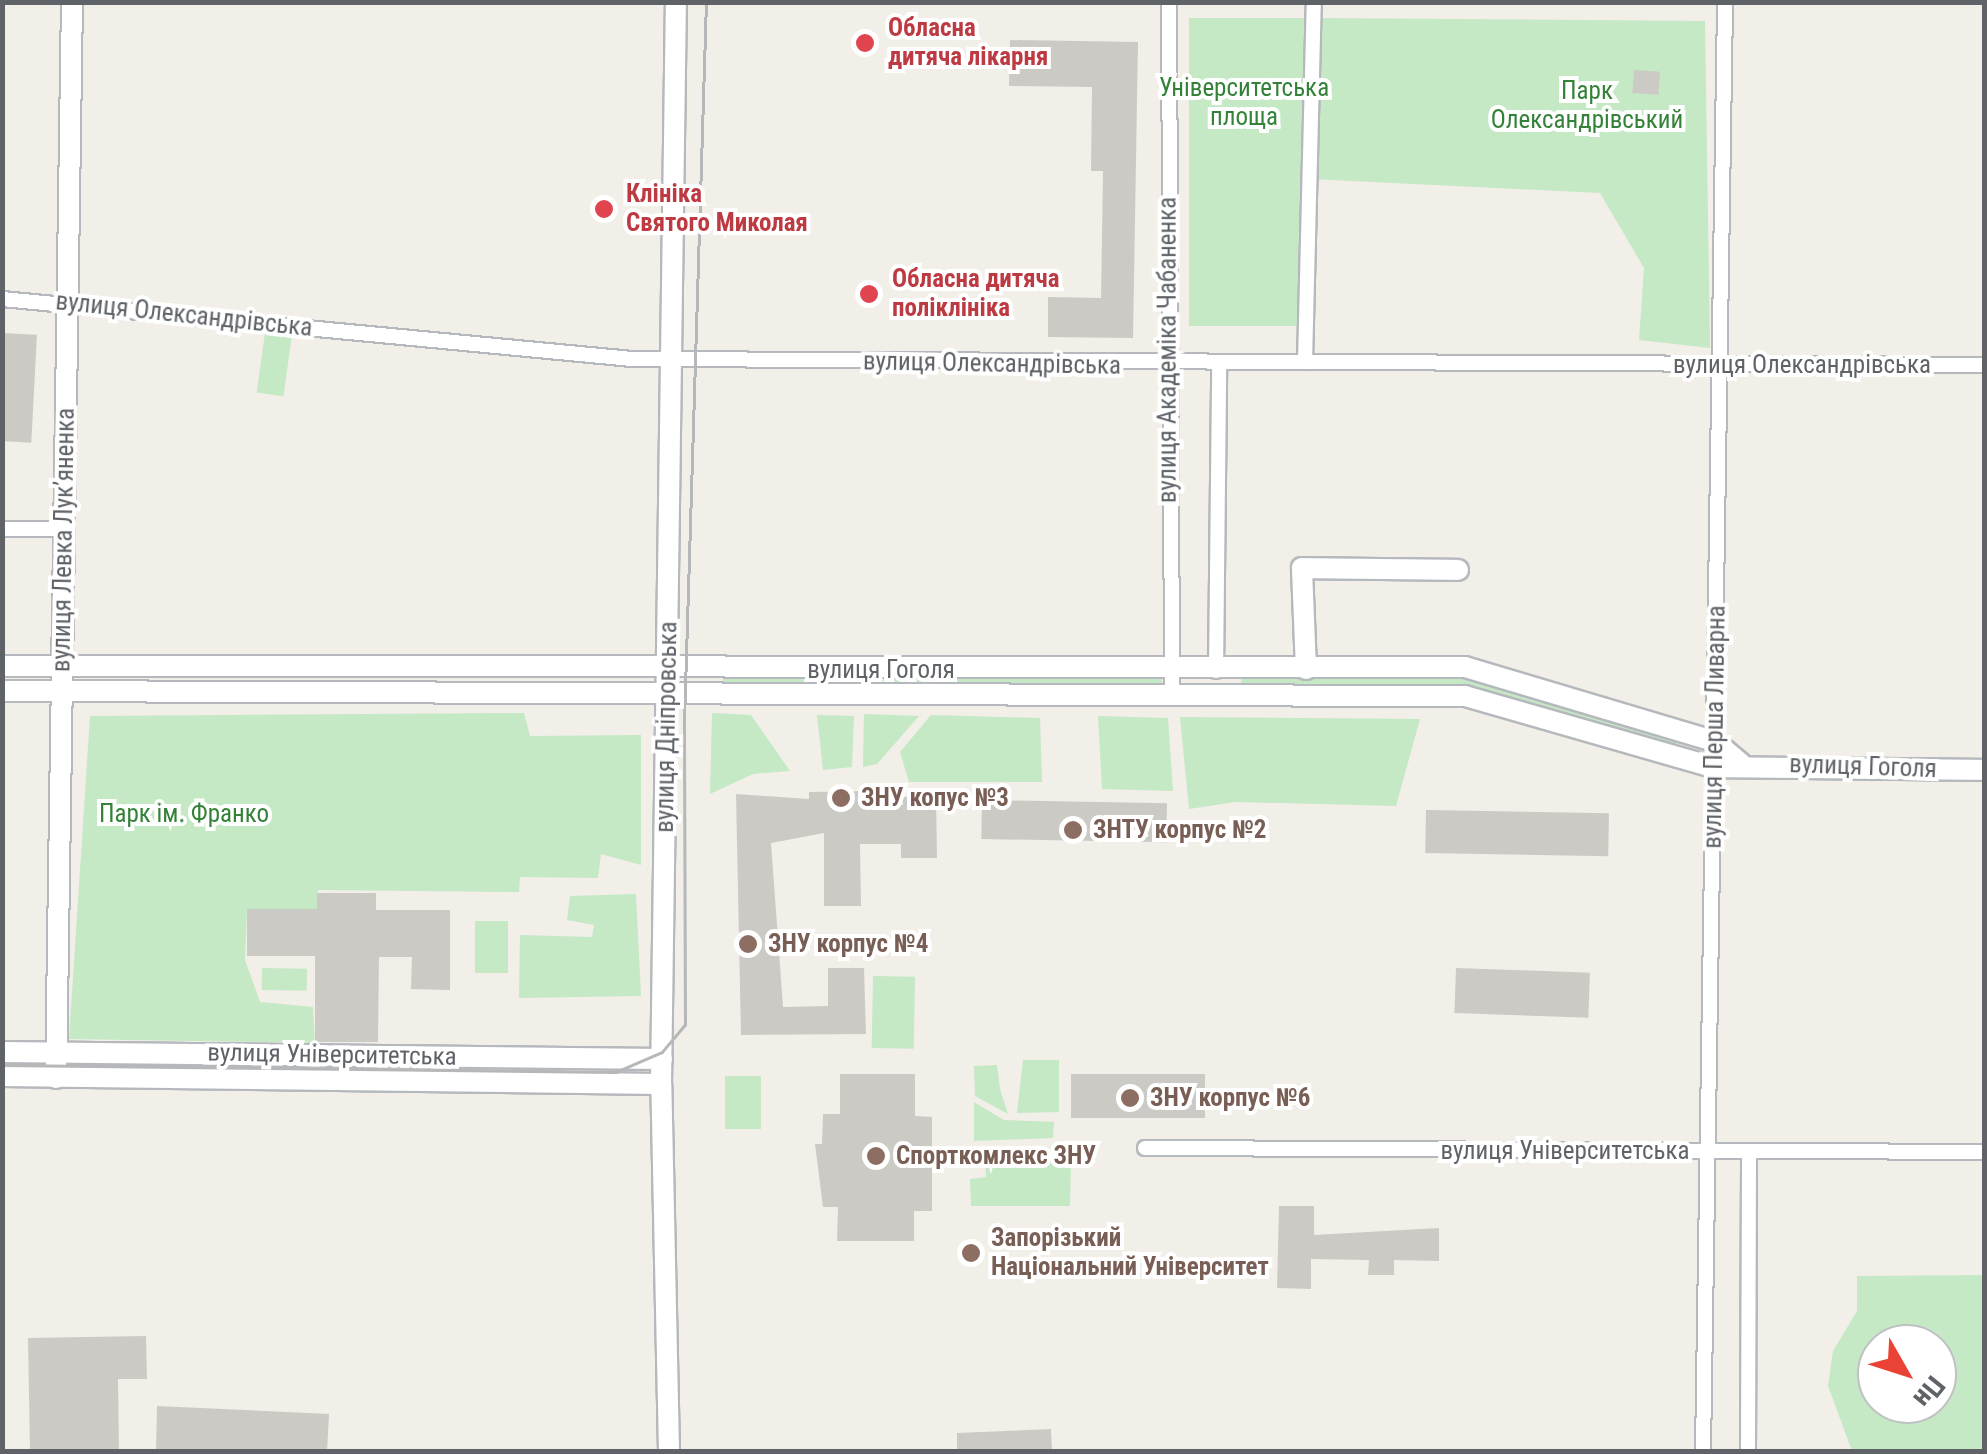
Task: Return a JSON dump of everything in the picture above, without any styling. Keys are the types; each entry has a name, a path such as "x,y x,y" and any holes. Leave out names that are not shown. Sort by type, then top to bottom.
{"street":[{"name":"вулиця Левка Лукʼяненка","path":"56,1078 72,2"},
{"name":"вулиця Академіка Чабаненка","path":"1169,2 1166,367 1172,698"},
{"path":"1306,362 1314,2"},
{"name":"вулиця Перша Ливарна","path":"1703,1452 1726,2"},
{"name":"вулиця Дніпровська","path":"668,1452 661,1084 676,3"},
{"name":"вулиця Олександрівська","path":"2,299 66,301 674,360 1166,367 1306,362 1984,365"},
{"name":"вулиця Академіка Чабаненка","path":"1216,670 1219,366"},
{"path":"2,529 64,530"},
{"path":"1306,669 1302,568 1458,570"},
{"name":"вулиця Гоголя","path":"2,666 1170,671 1465,667 1714,741 1741,764"},
{"name":"вулиця Гоголя","path":"2,691 668,698 1465,696 1713,767 1741,764 1984,770"},
{"name":"вулиця Університетська","path":"2,1052 662,1060"},
{"name":"вулиця Університетська","path":"2,1076 661,1084"},
{"name":"вулиця Університетська","path":"1146,1148 1984,1152"},
{"path":"1748,1452 1749,1152"}],"green space":[{"name":"Університетська площа","path":"1189,18 1305,18 1305,326 1189,326"},
{"name":"Парк Олександрівський","path":"1315,18 1705,21 1710,348 1639,340 1644,268 1600,193 1311,179"},
{"path":"265,333 292,337 283,396 257,392"},
{"path":"723,677 1162,677 1162,690 723,690"},
{"path":"1465,677 1675,738 1678,748 1463,688 1242,690 1241,679"},
{"name":"Парк ім. Франко","path":"524,713 530,736 641,735 641,865 601,854 598,878 520,877 519,892 318,890 317,909 247,909 245,960 260,1002 313,1007 315,1043 69,1039 90,716"},
{"path":"712,713 751,715 790,771 753,774 710,794"},
{"path":"864,714 919,716 877,764 863,767"},
{"path":"817,715 854,716 852,767 823,770"},
{"path":"931,715 1040,718 1042,782 909,782 900,752"},
{"path":"1098,716 1168,718 1173,791 1102,789"},
{"path":"1180,717 1420,719 1396,806 1235,802 1189,809"},
{"path":"636,894 641,996 519,998 520,935 592,937 594,925 567,920 570,896"},
{"path":"475,921 508,921 508,973 475,973"},
{"path":"262,968 307,969 307,991 262,990"},
{"path":"873,976 915,977 914,1049 872,1048"},
{"path":"1023,1060 1059,1060 1059,1112 1017,1113"},
{"path":"997,1065 1008,1114 975,1096 974,1066"},
{"path":"725,1076 761,1076 761,1129 725,1129"},
{"path":"974,1102 1004,1120 1054,1122 1053,1138 974,1141"},
{"path":"1049,1150 1071,1162 1070,1206 971,1206 970,1179 986,1177 985,1156"},
{"path":"1984,1275 1984,1451 1852,1451 1828,1386 1833,1351 1857,1311 1857,1276"}],"building":[{"path":"1010,40 1138,42 1133,338 1048,337 1048,297 1101,298 1103,171 1091,171 1092,87 1009,86"},
{"path":"1634,70 1660,72 1658,95 1632,93"},
{"path":"2,333 37,335 31,443 2,441"},
{"path":"874,791 874,800 936,794 937,858 901,858 901,844 860,844 861,906 824,906 824,833 771,843 783,1007 828,1006 828,968 864,968 866,1034 741,1035 736,794 809,799 809,792"},
{"path":"982,800 1167,803 1166,842 981,839"},
{"path":"1426,810 1609,813 1608,856 1425,853"},
{"path":"317,893 376,893 376,910 450,910 450,990 411,989 412,957 379,957 378,1042 315,1042 315,956 247,956 247,909 317,909"},
{"path":"1456,968 1590,973 1588,1018 1454,1013"},
{"path":"840,1074 915,1074 915,1116 932,1117 932,1211 914,1211 914,1241 837,1241 838,1207 823,1207 815,1144 822,1144 823,1114 840,1114"},
{"name":"ЗНУ корпус №6","path":"1071,1074 1205,1074 1205,1118 1071,1118"},
{"path":"1279,1206 1314,1206 1314,1235 1439,1228 1439,1261 1394,1260 1394,1275 1368,1275 1369,1260 1311,1259 1311,1289 1277,1288"},
{"path":"146,1336 147,1379 118,1379 119,1452 30,1452 28,1338"},
{"path":"157,1406 329,1414 327,1452 156,1452"},
{"path":"1051,1429 1052,1452 957,1452 957,1433"}],"tram line":[{"path":"2,1065 616,1072 662,1052 685,1025 684,721 706,2"}],"place":[{"name":"Обласна дитяча лікарня","path":"865,43"},
{"name":"Клініка Святого Миколая","path":"604,209"},
{"name":"Обласна дитяча поліклініка","path":"869,294"},
{"name":"ЗНУ копус №3","path":"841,798"},
{"name":"ЗНТУ корпус №2","path":"1073,830"},
{"name":"ЗНУ корпус №4","path":"748,944"},
{"name":"ЗНУ корпус №6","path":"1130,1098"},
{"name":"Спорткомлекс ЗНУ","path":"876,1156"},
{"name":"Запорізький Національний Університет","path":"971,1253"}]}
